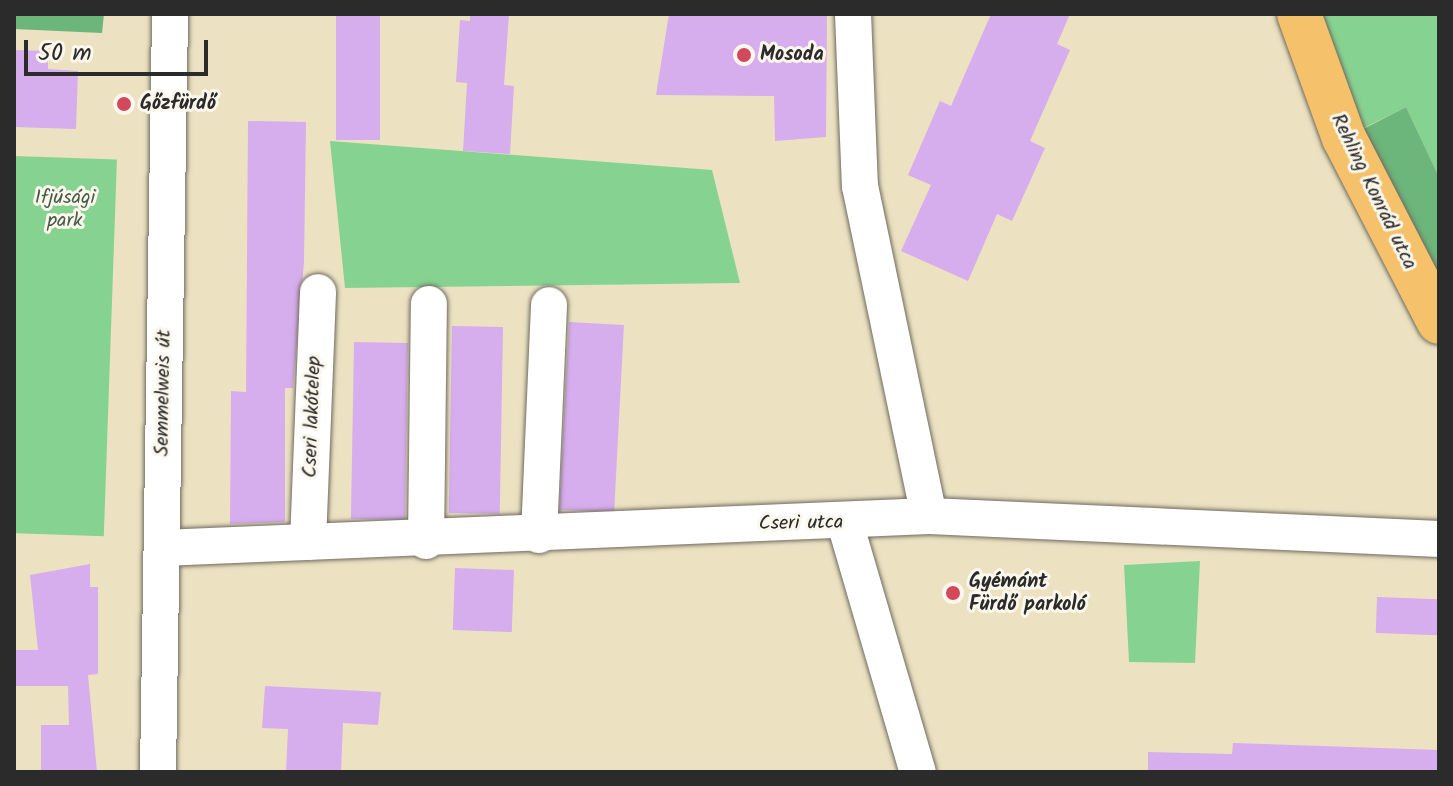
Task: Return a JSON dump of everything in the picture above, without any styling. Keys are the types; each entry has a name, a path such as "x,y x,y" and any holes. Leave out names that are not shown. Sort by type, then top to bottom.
{"main road":[{"name":"Rehling Konrád utca","path":"1299,14 1344,138 1439,322"}],"street":[{"name":"Semmelweis út","path":"158,772 170,14"},
{"path":"853,14 860,186 929,516"},
{"name":"Cseri lakótelep","path":"308,542 318,292"},
{"path":"426,541 429,304"},
{"path":"539,535 549,305"},
{"name":"Cseri utca","path":"162,548 426,541 845,523 929,516 1439,539"},
{"path":"845,523 918,772"}],"green space":[{"path":"14,14 104,14 102,33 14,29"},
{"path":"1299,14 1439,14 1439,177 1406,107 1344,138"},
{"path":"1406,107 1439,177 1439,322 1344,139"},
{"path":"330,141 712,170 740,283 345,288"},
{"name":"Ifjúsági park","path":"14,156 117,160 104,536 14,533"},
{"path":"1200,561 1195,663 1129,662 1124,565"}],"building":[{"path":"336,14 380,14 380,140 336,140"},
{"path":"470,14 509,14 504,85 514,86 510,154 463,151 467,83 456,82 460,20 470,21"},
{"name":"Mosoda","path":"669,14 827,14 826,137 775,141 774,96 656,95"},
{"path":"991,14 1070,14 1057,44 1070,50 1030,141 1045,148 1012,221 997,214 968,281 901,251 931,185 908,175 940,101 951,106"},
{"path":"14,50 48,51 48,69 78,71 76,129 14,127"},
{"path":"248,121 306,122 304,262 293,388 285,388 285,522 230,524 231,391 246,392"},
{"path":"569,322 624,325 614,513 559,510"},
{"path":"452,326 503,327 500,514 449,513"},
{"path":"354,342 408,343 405,520 351,519"},
{"path":"90,564 90,587 98,587 98,674 88,675 97,772 41,772 41,725 69,725 68,686 14,686 14,650 38,650 30,575"},
{"path":"455,568 514,570 512,632 453,630"},
{"path":"1377,597 1439,599 1438,635 1376,633"},
{"path":"265,686 381,692 378,725 343,723 341,772 286,772 288,729 262,728"},
{"path":"1233,743 1439,750 1439,772 1148,772 1148,752 1232,754"}],"place":[{"name":"Mosoda","path":"744,55"},
{"name":"Gőzfürdő","path":"124,104"},
{"name":"Gyémánt Fürdő parkoló","path":"953,593"}]}
